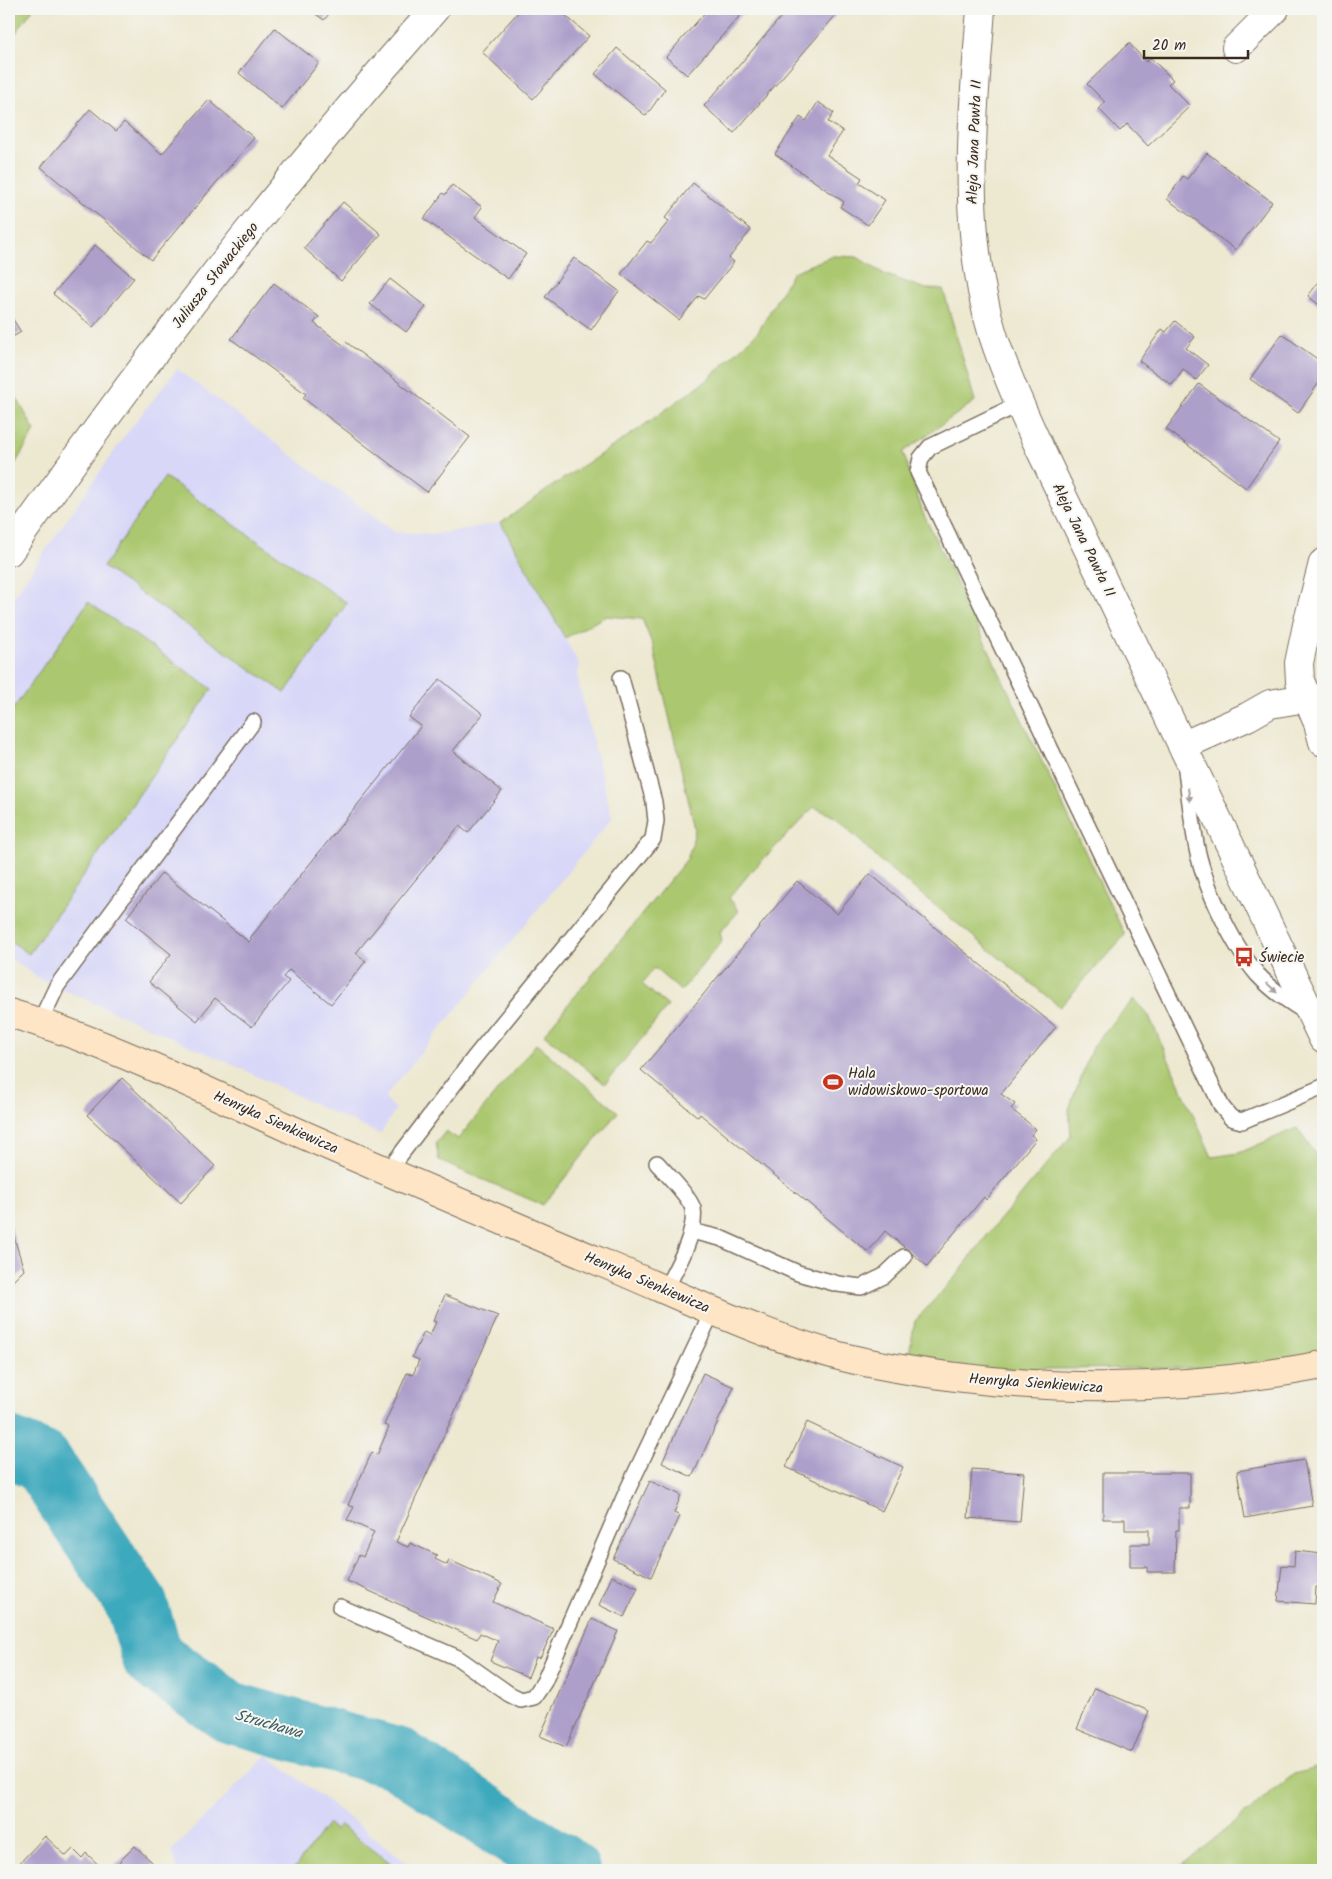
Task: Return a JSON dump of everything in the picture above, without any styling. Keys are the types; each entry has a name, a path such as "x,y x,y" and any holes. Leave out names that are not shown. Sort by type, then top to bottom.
{"street":[{"name":"Juliusza Słowackiego","path":"9,552 81,450 215,274 357,97 435,9"},
{"name":"Aleja Jana Pawła II","path":"981,9 970,161 972,222 978,267 994,336 1019,404 1318,1028"},
{"path":"1236,48 1275,9"},
{"path":"1323,563 1299,663 1300,681 1315,699 1323,742"},
{"path":"1182,746 1270,704 1315,699"},
{"name":"Henryka Sienkiewicza","path":"9,1013 40,1022 183,1081 713,1310 774,1335 840,1356 900,1369 990,1382 1098,1388 1155,1386 1269,1375 1323,1365"}],"lane":[{"path":"1019,404 930,447 921,458 918,472 1222,1107 1231,1118 1242,1121 1323,1087"},
{"path":"388,1171 474,1058 653,839 656,821 654,802 621,678"},
{"path":"40,1022 57,986 252,722"},
{"path":"1182,746 1197,851 1207,881 1228,929 1244,957 1259,976 1318,1028"},
{"path":"657,1163 680,1188 693,1208 692,1231 665,1290"},
{"path":"692,1231 720,1238 798,1273 838,1284 861,1287 884,1276 904,1257"},
{"path":"340,1607 458,1658 509,1694 521,1700 534,1698 544,1682 626,1493 713,1310"}],"shaded area":[{"path":"177,369 394,532 436,534 501,523 579,664 580,690 612,818 384,1098 396,1109 380,1134 240,1068 40,979 9,957 9,603 127,433"},
{"path":"267,1755 417,1870 179,1870 171,1851"}],"green space":[{"path":"9,9 33,9 9,42"},
{"path":"833,256 857,257 886,275 926,289 943,289 975,401 903,452 923,513 1125,935 1060,1007 878,859 837,818 814,807 749,874 729,898 739,911 720,932 722,941 681,991 654,968 642,984 668,1006 605,1084 544,1034 687,859 695,829 653,646 642,619 606,616 565,638 501,523 707,380 758,332 793,272"},
{"path":"9,384 35,431 9,474"},
{"path":"165,477 347,603 285,693 103,567"},
{"path":"88,602 212,689 29,954 9,940 9,715"},
{"path":"1134,999 1149,1016 1212,1157 1239,1153 1297,1128 1316,1155 1323,1171 1323,1352 1315,1367 906,1370 915,1321 956,1276 992,1229 1071,1136 1069,1109 1093,1045"},
{"path":"536,1044 618,1112 543,1205 439,1161 436,1143 446,1131 458,1139"},
{"path":"1323,1766 1323,1870 1176,1870 1294,1774"},
{"path":"328,1824 335,1830 340,1825 400,1870 293,1870"}],"building":[{"path":"309,9 333,9 324,20"},
{"path":"521,9 558,9 589,36 533,99 482,52"},
{"path":"708,9 746,9 687,75 666,57"},
{"path":"788,9 841,9 734,133 704,106"},
{"path":"275,28 319,63 282,109 239,73"},
{"path":"1129,43 1146,62 1151,58 1173,80 1168,84 1190,106 1148,146 1127,124 1120,131 1099,109 1105,102 1087,84"},
{"path":"617,48 665,89 646,116 595,74"},
{"path":"209,100 254,138 151,260 41,167 90,109 116,131 124,122 162,154"},
{"path":"818,102 834,113 828,122 843,131 827,155 862,178 859,183 885,200 868,225 840,207 844,202 775,154 800,117 806,121"},
{"path":"1207,153 1272,202 1236,250 1167,199 1183,176 1187,179"},
{"path":"693,183 751,230 729,258 734,262 704,299 699,296 679,320 621,274 647,241 651,243 669,221 665,218"},
{"path":"452,185 482,207 475,217 526,254 508,279 424,219 443,193 445,195"},
{"path":"343,202 381,234 341,281 304,248"},
{"path":"95,245 134,278 93,327 53,294"},
{"path":"574,258 619,291 591,330 545,297"},
{"path":"1323,276 1323,308 1308,296"},
{"path":"390,279 426,307 406,332 370,304"},
{"path":"274,283 319,317 314,323 343,345 346,342 470,437 427,492 303,398 306,394 231,339"},
{"path":"9,313 21,332 9,339"},
{"path":"1175,321 1195,337 1186,348 1208,365 1196,380 1183,369 1172,385 1139,361 1162,329 1166,332"},
{"path":"1282,334 1323,363 1323,377 1298,413 1250,379"},
{"path":"1199,384 1279,442 1246,488 1166,429"},
{"path":"440,679 483,714 453,751 502,791 468,833 459,826 356,953 366,961 331,1004 289,970 283,977 289,981 252,1027 215,998 197,1021 149,982 171,954 126,918 162,873 249,942 252,939 250,938 421,726 409,717"},
{"name":"Hala widowiskowo-sportowa","path":"870,874 1056,1027 1001,1094 1015,1104 1011,1109 1036,1129 1031,1135 1036,1139 986,1200 984,1197 927,1266 885,1231 868,1252 700,1114 698,1117 641,1070 797,881 837,914"},
{"path":"122,1078 215,1166 181,1203 87,1115"},
{"path":"9,1221 24,1270 13,1281 9,1289"},
{"path":"445,1295 498,1316 396,1542 408,1547 410,1543 437,1555 435,1559 447,1565 449,1560 502,1584 493,1602 554,1629 540,1658 536,1657 528,1677 490,1661 498,1641 480,1633 477,1639 347,1581 359,1555 363,1557 374,1532 347,1520 354,1507 348,1505 372,1452 377,1455 389,1427 384,1425 407,1373 413,1375 419,1360 412,1357 424,1332 430,1335 436,1322 433,1321"},
{"path":"703,1373 734,1387 692,1477 662,1463"},
{"path":"807,1422 903,1467 882,1511 786,1467"},
{"path":"1304,1460 1312,1506 1245,1518 1237,1471"},
{"path":"972,1469 1024,1473 1020,1522 968,1518"},
{"path":"1103,1473 1190,1473 1190,1508 1179,1508 1179,1530 1176,1530 1175,1572 1147,1572 1147,1567 1130,1567 1130,1544 1149,1544 1149,1530 1125,1530 1125,1519 1103,1519"},
{"path":"650,1481 681,1495 674,1513 680,1516 651,1577 613,1559"},
{"path":"1295,1551 1323,1554 1323,1587 1316,1587 1315,1604 1278,1601 1282,1565 1294,1566"},
{"path":"612,1576 638,1588 624,1617 599,1605"},
{"path":"592,1619 618,1631 566,1747 540,1736"},
{"path":"1095,1688 1149,1711 1132,1752 1077,1729"},
{"path":"45,1836 66,1856 73,1849 82,1858 86,1853 104,1870 13,1870"},
{"path":"135,1846 154,1864 149,1870 111,1870"}],"waterway":[{"name":"Struchawa","path":"9,1448 41,1461 137,1605 153,1658 229,1712 399,1759 569,1870"}],"place":[{"name":"Świecie","path":"1244,957"},
{"name":"Hala widowiskowo-sportowa","path":"833,1082"}]}
